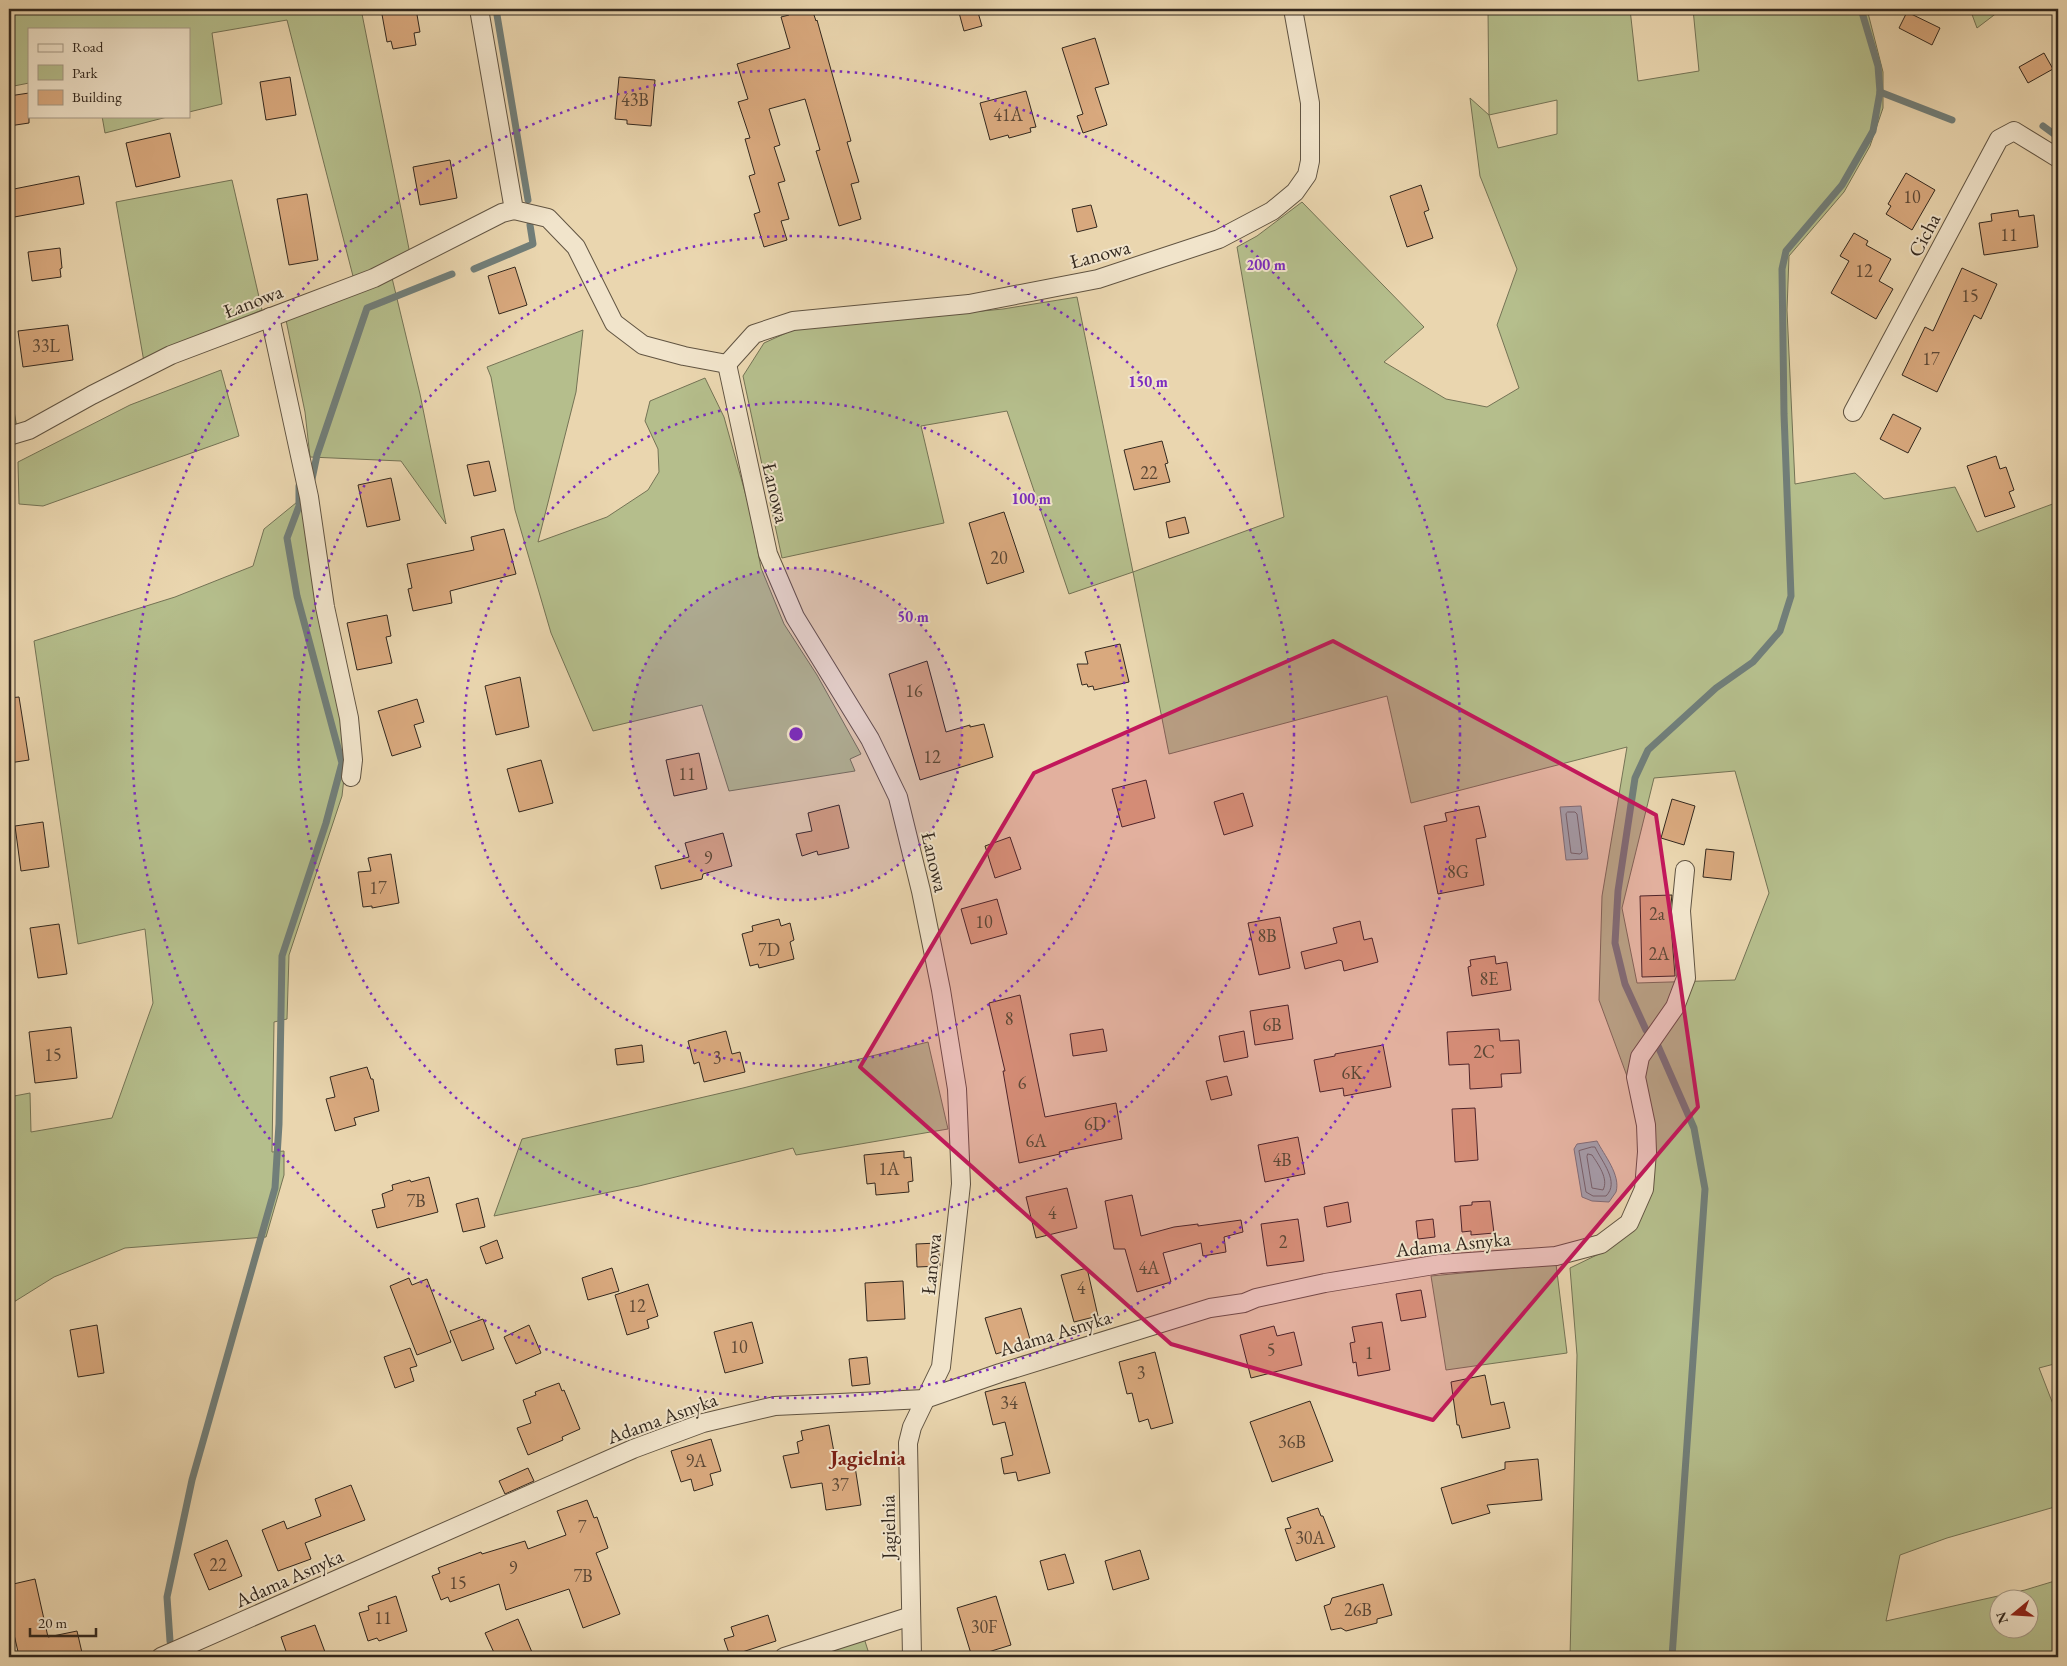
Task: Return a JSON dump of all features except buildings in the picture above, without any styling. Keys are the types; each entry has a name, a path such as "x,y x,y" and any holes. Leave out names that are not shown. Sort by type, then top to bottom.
{"street":[{"path":"479,9 514,210 548,218 576,247 614,323 643,345 684,356 727,364"},
{"name":"Łanowa","path":"924,1398 935,1382 941,1367 961,1184 957,1089 941,990 921,891 898,797 870,739 795,617 768,554 727,364 754,334 793,321 969,304 1098,280 1219,239 1272,211 1295,192 1306,176 1310,161 1310,103 1293,9"},
{"name":"Cicha","path":"1853,412 1999,139 2014,131 2058,158"},
{"name":"Łanowa","path":"9,436 29,430 92,395 171,355 374,278 502,212 514,210"},
{"path":"270,317 309,497 325,607 349,718 353,760 351,777"},
{"name":"Adama Asnyka","path":"161,1657 633,1449 703,1423 774,1406 924,1398 1210,1308 1244,1303 1256,1298 1325,1283 1440,1264 1556,1256 1602,1244 1629,1222 1644,1189 1647,1152 1646,1125 1636,1077 1640,1057 1675,1007 1686,978 1681,911 1685,870"},
{"name":"Jagielnia","path":"912,1657 908,1443 924,1398"},
{"path":"784,1657 911,1616"}],"highlighted area":[{"path":"1333,641 1656,815 1698,1107 1433,1420 1171,1344 860,1067 1034,773"}],"green space":[{"path":"9,9 361,9 410,254 354,280 287,20 212,33 222,104 190,112 190,28 28,28 28,83 9,87"},
{"path":"1488,9 1630,9 1638,81 1699,71 1693,9 1867,9 1883,72 1883,108 1870,146 1844,192 1789,256 1787,310 1795,484 1855,473 1884,499 1955,487 1977,532 2058,502 2058,1363 2039,1368 2058,1417 2058,1506 1947,1538 1900,1555 1886,1621 1990,1598 1990,1638 2040,1638 2040,1588 2032,1588 2058,1580 2058,1657 1570,1657 1577,1355 1570,1268 1603,1252 1634,1226 1653,1188 1654,1158 1638,1106 1599,1000 1602,896 1627,747 1411,803 1387,696 1169,754 1133,572 1284,517 1237,247 1257,236 1302,202 1424,327 1384,362 1446,399 1487,407 1519,388 1497,325 1517,269 1480,176 1470,98 1489,115","holes":["1557,100 1557,134 1498,148 1489,115","1735,771 1769,893 1735,980 1637,983 1622,908 1654,778"]},
{"path":"1970,9 2002,9 1977,28"},
{"path":"102,118 163,118 105,133"},
{"path":"232,180 262,310 144,362 116,202"},
{"path":"392,278 420,394 446,524 401,461 310,457 305,412 286,320"},
{"path":"1077,297 1133,572 1069,594 1007,411 921,426 944,523 782,558 743,376 764,343 795,329 1003,309"},
{"path":"583,330 576,392 538,542 607,517 648,490 659,472 658,449 645,421 650,401 705,378 724,417 750,510 761,568 784,624 817,675 861,754 850,759 855,771 729,791 702,705 593,731 551,633 515,510 491,377 487,367"},
{"path":"221,370 239,436 43,506 19,504 18,462 130,405"},
{"path":"9,383 17,428 9,430"},
{"path":"302,498 318,609 347,751 342,796 289,955 287,1019 274,1022 272,1152 284,1151 284,1175 266,1237 125,1248 54,1277 9,1305 9,1097 30,1093 31,1132 112,1118 153,1003 145,929 78,944 34,641 175,597 253,566 264,529"},
{"path":"928,1042 948,1129 796,1155 793,1148 639,1186 494,1216 522,1139 743,1088"},
{"path":"1556,1264 1567,1353 1446,1370 1431,1276"},
{"path":"864,1638 870,1657 805,1657"}],"water":[{"path":"1581,806 1588,859 1566,860 1560,807"},
{"path":"1597,1141 1611,1165 1616,1179 1616,1192 1609,1202 1592,1201 1582,1197 1574,1149 1577,1144"}],"waterway":[{"path":"496,9 528,200"},
{"path":"1646,1030 1625,984 1615,943 1618,891 1635,778 1648,750 1716,688 1753,662 1780,631 1791,596 1784,414 1782,269 1786,251 1842,185 1873,131 1880,92 1878,66 1861,9"},
{"path":"1880,92 1952,120"},
{"path":"2043,126 2058,137"},
{"path":"474,269 533,244 530,225"},
{"path":"312,479 317,455 367,308 452,274"},
{"path":"170,1641 167,1597 192,1480 275,1188 279,1124 282,956 326,823 342,763 297,596 287,538 299,506 299,486"},
{"path":"1658,1046 1694,1128 1705,1189 1672,1657"}],"district":[{"name":"Jagielnia","path":"868,1458"}]}
